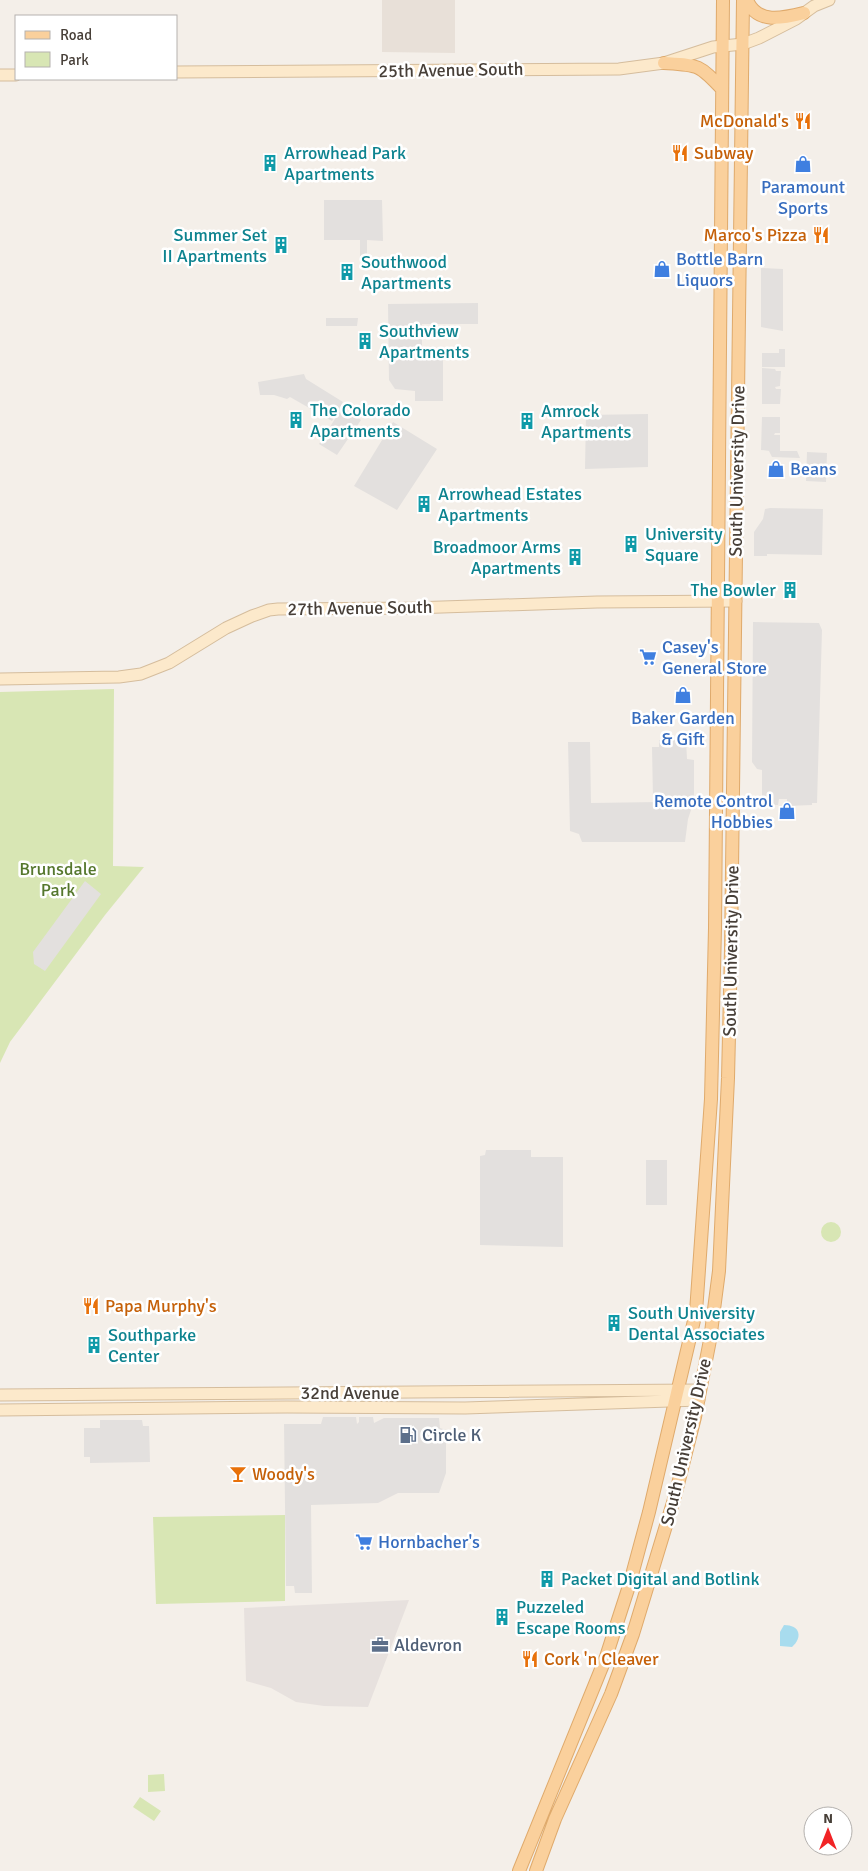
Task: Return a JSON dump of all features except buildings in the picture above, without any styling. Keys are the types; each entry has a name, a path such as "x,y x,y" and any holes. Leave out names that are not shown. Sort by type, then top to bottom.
{"main road":[{"name":"South University Drive","path":"519,1871 606,1657 634,1567 696,1312 711,1099 722,243 723,0"},
{"name":"South University Drive","path":"536,1871 555,1819 611,1694 633,1634 675,1496 699,1395 710,1340 719,1271 728,1078 732,928 743,0"},
{"path":"747,0 749,5 761,16 772,19 804,13"},
{"path":"664,63 699,67 706,71 722,90"},
{"path":"722,157 730,168 729,218 731,226 740,234"},
{"path":"722,243 730,246 732,251 732,295 738,308"},
{"path":"716,729 724,748 724,780 729,791 734,794"},
{"path":"715,855 721,857 725,862 724,915 732,928"}],"street":[{"name":"25th Avenue South","path":"178,72 619,69 664,63 713,47 743,44 766,34 828,0"},
{"path":"0,75 15,75"},
{"name":"27th Avenue South","path":"0,679 119,677 141,674 169,663 226,628 260,613 278,609 736,601"},
{"name":"32nd Avenue","path":"0,1395 699,1395"},
{"name":"32nd Avenue","path":"0,1410 277,1407 465,1408 677,1395"}],"shaded area":[{"path":"382,0 455,0 455,53 382,52"},
{"path":"324,200 382,200 383,241 367,240 367,256 360,256 360,240 324,240"},
{"path":"761,268 783,269 783,331 761,327"},
{"path":"478,303 478,324 422,324 422,355 443,355 443,401 415,401 415,391 395,389 389,380 388,304"},
{"path":"326,318 358,318 357,326 326,326"},
{"path":"779,349 785,349 785,367 762,367 762,353 779,353"},
{"path":"762,368 781,371 780,386 775,387 776,389 781,389 780,404 762,404"},
{"path":"304,374 306,379 343,402 332,421 290,397 287,399 274,395 260,395 258,382"},
{"path":"342,408 361,420 337,455 319,444"},
{"path":"648,414 648,467 585,469 586,415"},
{"path":"762,417 780,417 780,433 775,433 774,435 780,435 780,451 797,451 800,458 772,457 770,451 761,450"},
{"path":"393,422 437,449 397,510 354,486"},
{"path":"807,452 827,453 826,482 806,481"},
{"path":"765,509 823,509 822,555 767,554 767,556 754,556 754,532 763,519"},
{"path":"753,622 819,623 822,630 817,803 812,803 812,805 787,806 787,799 779,799 778,805 762,805 762,770 757,769 752,762"},
{"path":"659,740 686,740 687,759 694,760 694,801 688,819 685,842 582,842 579,834 570,831 568,742 590,742 591,803 658,802 658,799 653,799 652,747 659,747"},
{"path":"85,881 101,894 45,971 34,964 33,952"},
{"path":"486,1150 531,1150 531,1157 563,1157 563,1247 480,1245 480,1156 485,1155"},
{"path":"646,1160 667,1160 667,1205 646,1205"},
{"path":"323,1417 356,1417 357,1424 359,1417 373,1417 374,1423 384,1418 439,1418 440,1428 446,1430 446,1473 439,1493 398,1493 378,1503 311,1505 312,1593 295,1593 294,1586 286,1586 284,1424 321,1424"},
{"path":"100,1420 142,1420 143,1426 149,1426 150,1462 90,1463 90,1457 84,1457 84,1428 100,1428"},
{"path":"409,1600 368,1707 324,1706 296,1702 271,1688 246,1681 244,1608"}],"green space":[{"name":"Brunsdale Park","path":"114,689 113,866 144,867 105,915 10,1042 0,1063 0,692"},
{"path":"827,1222 835,1222 841,1228 841,1236 835,1242 827,1242 821,1236 821,1228"},
{"path":"285,1515 285,1601 156,1604 153,1517"},
{"path":"164,1774 165,1791 148,1792 148,1775"},
{"path":"140,1797 161,1811 154,1821 133,1807"}],"water":[{"path":"784,1625 794,1627 798,1632 798,1639 792,1647 780,1646 780,1632"}],"place":[{"name":"McDonald's","path":"803,121"},
{"name":"Subway","path":"680,153"},
{"name":"Arrowhead Park Apartments","path":"270,163"},
{"name":"Paramount Sports","path":"803,164"},
{"name":"Marco's Pizza","path":"821,235"},
{"name":"Summer Set II Apartments","path":"281,245"},
{"name":"Bottle Barn Liquors","path":"662,269"},
{"name":"Southwood Apartments","path":"347,272"},
{"name":"Southview Apartments","path":"365,341"},
{"name":"The Colorado Apartments","path":"296,420"},
{"name":"Amrock Apartments","path":"527,421"},
{"name":"Beans","path":"776,469"},
{"name":"Arrowhead Estates Apartments","path":"424,504"},
{"name":"University Square","path":"631,544"},
{"name":"Broadmoor Arms Apartments","path":"575,557"},
{"name":"The Bowler","path":"790,590"},
{"name":"Casey's General Store","path":"648,657"},
{"name":"Baker Garden & Gift","path":"683,695"},
{"name":"Remote Control Hobbies","path":"787,811"},
{"name":"Papa Murphy's","path":"91,1306"},
{"name":"South University Dental Associates","path":"614,1323"},
{"name":"Southparke Center","path":"94,1345"},
{"name":"Circle K","path":"408,1435"},
{"name":"Woody's","path":"238,1474"},
{"name":"Hornbacher's","path":"364,1542"},
{"name":"Packet Digital and Botlink","path":"547,1579"},
{"name":"Puzzeled Escape Rooms","path":"502,1617"},
{"name":"Aldevron","path":"380,1645"},
{"name":"Cork 'n Cleaver","path":"530,1659"}]}
